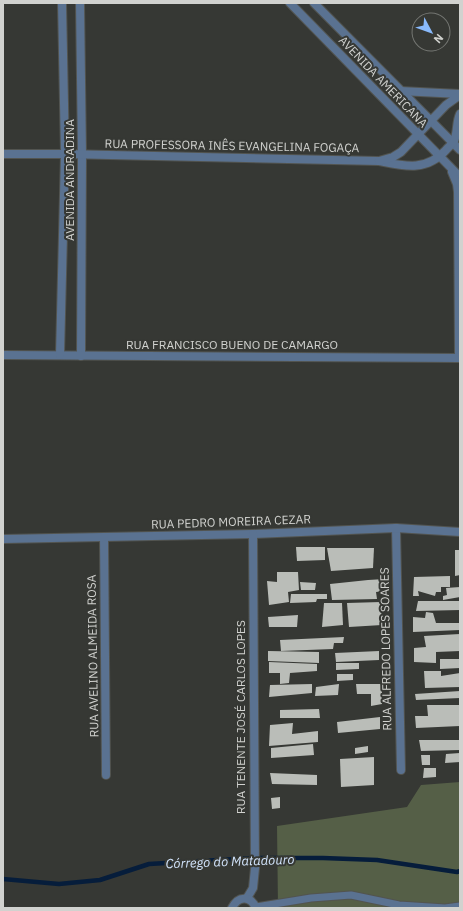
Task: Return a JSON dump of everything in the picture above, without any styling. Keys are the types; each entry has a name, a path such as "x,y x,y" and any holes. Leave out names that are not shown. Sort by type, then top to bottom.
{"street":[{"name":"AVENIDA ANDRADINA","path":"60,355 65,154 62,3"},
{"name":"AVENIDA ANDRADINA","path":"80,3 82,155 81,356"},
{"name":"AVENIDA AMERICANA","path":"290,3 460,177"},
{"name":"AVENIDA AMERICANA","path":"314,3 460,150"},
{"path":"400,91 460,94"},
{"path":"379,161 393,157 401,152 446,105 460,94"},
{"path":"453,143 457,119 460,114"},
{"name":"RUA PROFESSORA INÊS EVANGELINA FOGAÇA","path":"3,154 379,161 410,166 423,165 440,157 453,143"},
{"path":"449,166 457,184 458,192 459,358"},
{"name":"RUA FRANCISCO BUENO DE CAMARGO","path":"3,355 459,358"},
{"name":"RUA PEDRO MOREIRA CEZAR","path":"3,539 253,534 396,528 460,532"},
{"name":"RUA ALFREDO LOPES SOARES","path":"396,528 401,770"},
{"name":"RUA TENENTE JOSÉ CARLOS LOPES","path":"247,898 253,888 254,868 253,534"},
{"name":"RUA AVELINO ALMEIDA ROSA","path":"104,537 106,775"},
{"path":"232,908 235,902 240,899 247,898 253,901 256,908"}],"lane":[{"path":"256,908 311,898 351,894 399,905 445,908 460,906"}],"green space":[{"path":"460,782 460,908 278,908 277,826 407,807 421,785"}],"building":[{"path":"296,547 325,547 325,560 297,561"},
{"path":"327,548 374,548 373,568 331,571"},
{"path":"455,550 460,550 460,575 455,576"},
{"path":"277,572 298,572 299,590 288,592 289,602 269,605 267,581 277,582"},
{"path":"450,576 450,587 441,587 441,592 436,592 435,596 418,591 419,596 413,596 414,577"},
{"path":"385,579 385,591 376,592 377,599 332,600 330,584"},
{"path":"300,582 316,583 315,590 301,590"},
{"path":"460,587 460,597 443,600 443,596 447,595 446,588"},
{"path":"291,594 327,594 327,599 317,599 316,602 290,603"},
{"path":"418,601 460,601 460,610 416,611"},
{"path":"381,602 382,625 349,627 347,603"},
{"path":"324,603 342,603 343,625 322,627"},
{"path":"426,612 433,613 436,623 460,623 460,630 413,632 413,617 425,618"},
{"path":"298,615 297,627 269,627 268,617"},
{"path":"460,634 460,651 436,652 436,663 414,662 414,648 426,647 424,636"},
{"path":"344,637 343,643 334,643 333,649 281,651 280,640"},
{"path":"268,651 319,652 319,663 268,661"},
{"path":"379,651 379,660 336,662 335,653"},
{"path":"440,659 460,659 460,668 440,669"},
{"path":"269,662 317,664 317,671 290,673 289,683 280,684 280,673 269,673"},
{"path":"336,663 359,663 359,669 336,670"},
{"path":"424,671 441,671 441,676 460,673 460,687 425,688"},
{"path":"337,674 353,674 353,680 337,681"},
{"path":"312,684 312,693 269,697 270,685"},
{"path":"339,684 338,695 315,696 316,687"},
{"path":"356,684 382,684 382,704 371,706 371,694 357,694"},
{"path":"460,691 460,698 416,700 415,694"},
{"path":"427,705 460,705 460,726 416,728 415,716 428,716"},
{"path":"319,709 320,718 280,718 280,710"},
{"path":"380,717 380,729 338,733 337,722"},
{"path":"293,723 292,734 318,731 318,742 269,746 270,725"},
{"path":"419,740 460,740 460,750 421,751"},
{"path":"313,744 314,755 271,758 271,748"},
{"path":"368,746 368,752 355,754 355,748"},
{"path":"460,753 460,762 445,763 446,754"},
{"path":"421,755 430,755 430,765 422,765"},
{"path":"374,757 374,785 341,787 340,759"},
{"path":"424,768 436,768 436,777 423,778"},
{"path":"270,773 317,775 317,785 272,784"},
{"path":"280,797 280,808 272,809 271,798"}],"waterway":[{"name":"Córrego do Matadouro","path":"3,879 59,884 100,880 149,864 253,858 377,860 457,872 460,871"}]}
